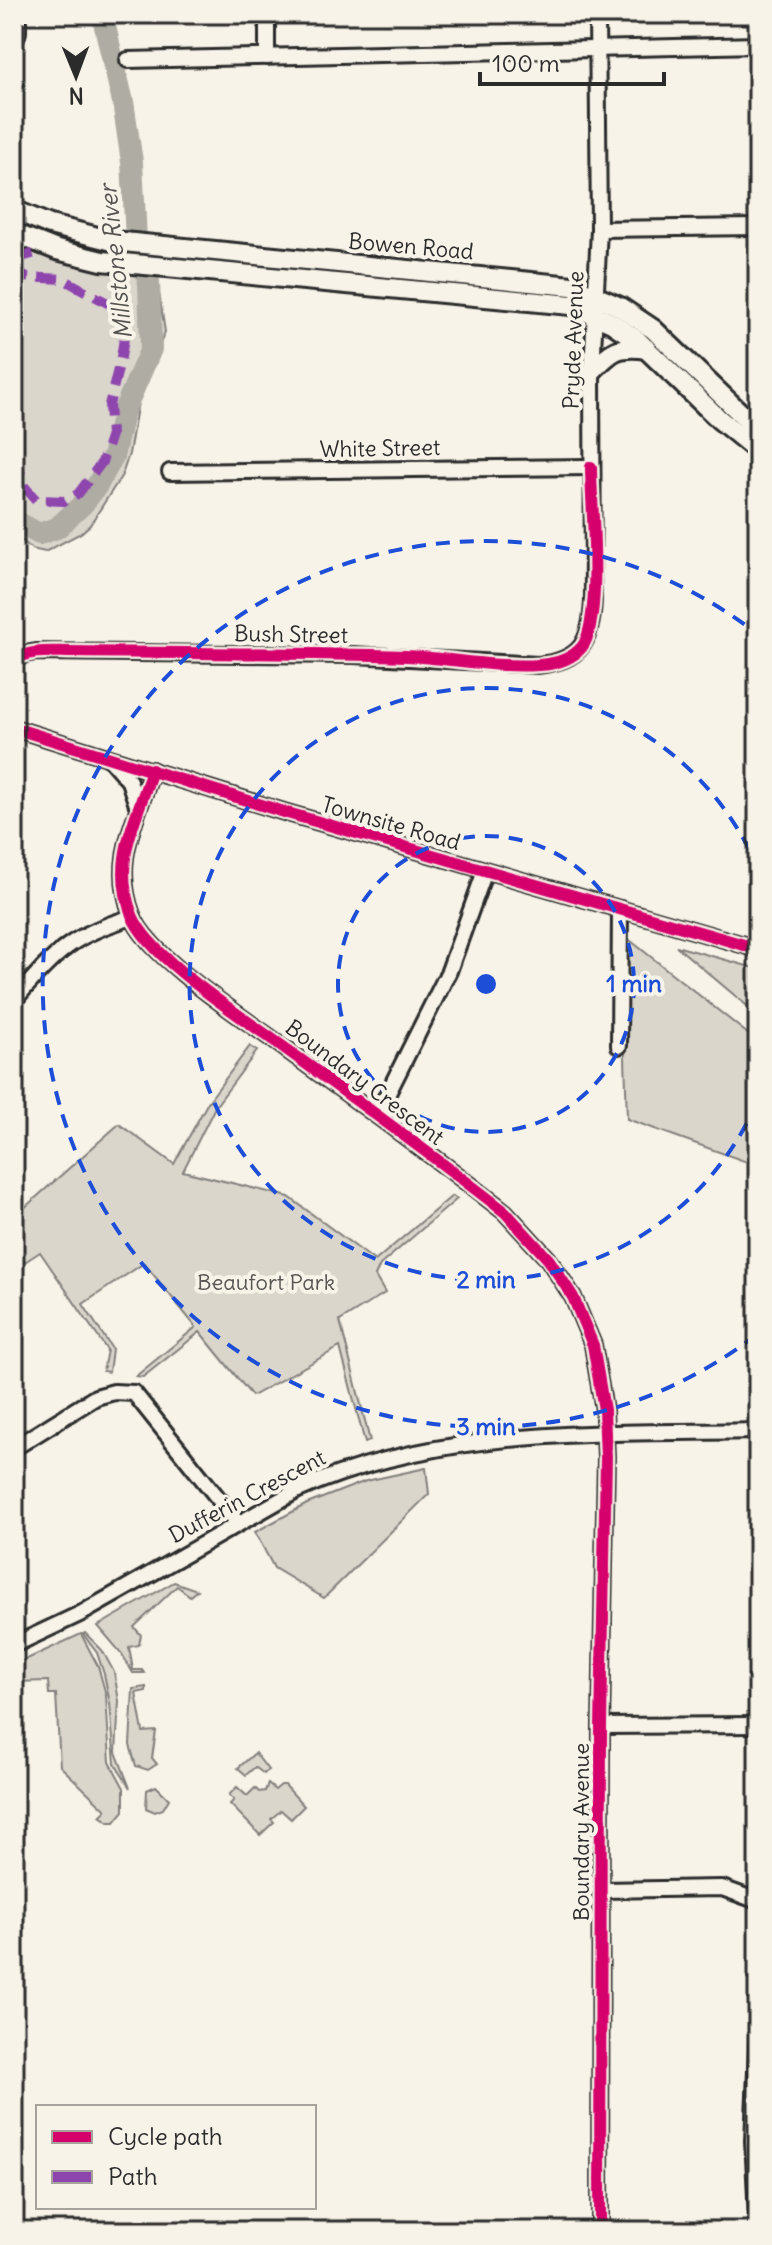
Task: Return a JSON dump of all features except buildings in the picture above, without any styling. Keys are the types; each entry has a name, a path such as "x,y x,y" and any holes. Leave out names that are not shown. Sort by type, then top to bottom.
{"main road":[{"name":"Bowen Road","path":"14,210 78,234 131,243 557,283 620,307 653,329 758,430"},
{"name":"Bowen Road","path":"14,233 73,255 135,265 571,305 612,323 647,349 693,395 758,451"},
{"path":"592,371 616,349 629,346 647,349"}],"street":[{"path":"14,14 18,18 14,44"},
{"path":"267,14 267,57"},
{"name":"Pryde Avenue","path":"567,659 576,654 586,641 592,618 592,371 599,229 597,14"},
{"path":"128,60 758,45"},
{"path":"599,229 758,227"},
{"name":"White Street","path":"170,472 591,467"},
{"name":"Bush Street","path":"14,660 36,652 354,655 538,665 567,659"},
{"name":"Townsite Road","path":"14,728 284,812 758,949"},
{"path":"107,756 129,781 138,809"},
{"name":"Boundary Crescent","path":"152,770 124,858 123,876 133,917 148,942 505,1212 549,1260 573,1297 593,1345 600,1377 605,1433"},
{"path":"377,1115 449,971 485,871"},
{"path":"619,1046 620,909"},
{"path":"14,1000 46,964 75,939 133,917"},
{"path":"14,1448 96,1397 114,1392 134,1393 237,1522"},
{"name":"Dufferin Crescent","path":"14,1645 82,1613 237,1522 320,1480 385,1458 435,1448 605,1433 758,1431"},
{"name":"Boundary Avenue","path":"600,2231 605,1433"},
{"path":"601,1726 758,1725"},
{"path":"601,1890 722,1888 758,1901"},
{"path":"758,2027 758,2231"}],"green space":[{"path":"14,228 121,266 155,266 165,332 139,396 129,454 122,475 90,525 45,552 32,549 14,534"},
{"path":"621,933 758,1042 758,1174 750,1163 627,1119"},
{"path":"676,946 758,969 758,1015"},
{"name":"Beaufort Park","path":"250,1046 257,1051 215,1107 183,1171 289,1197 375,1261 452,1196 457,1199 380,1265 375,1276 385,1293 340,1321 370,1441 365,1443 340,1347 252,1396 200,1332 143,1377 136,1376 196,1327 144,1263 83,1304 112,1349 109,1372 103,1371 107,1350 40,1252 14,1269 14,1217 119,1124 174,1164 208,1102"},
{"path":"426,1468 429,1494 324,1598 274,1568 255,1532 307,1504 366,1481"},
{"path":"174,1582 197,1590 190,1596 177,1586 134,1627 141,1635 139,1645 129,1647 133,1670 144,1673 133,1673 122,1654 98,1626"},
{"path":"85,1633 102,1650 114,1672 119,1701 116,1752 130,1788 115,1764 110,1703 104,1674 97,1653"},
{"path":"81,1634 98,1666 106,1695 110,1762 124,1788 124,1811 115,1822 100,1816 106,1810 60,1766 56,1694 49,1694 48,1681 14,1682 14,1665"},
{"path":"146,1687 146,1691 136,1693 143,1732 156,1731 152,1758 157,1764 148,1770 136,1766 130,1745 133,1689"},
{"path":"255,1753 268,1770 264,1774 255,1767 246,1775 238,1768"},
{"path":"268,1784 275,1790 285,1785 304,1806 291,1819 281,1810 260,1835 230,1804 234,1800 229,1795 237,1787 247,1796 255,1788 259,1792 265,1791"},
{"path":"156,1786 169,1799 163,1809 155,1812 146,1808 147,1790"}],"waterway":[{"name":"Millstone River","path":"14,520 39,534 57,528 83,504 113,457 123,413 151,349 149,282 136,239 132,162 123,102 102,14"}],"marked path":[{"path":"14,259 36,253"},
{"path":"14,266 24,277 63,279 115,307 127,320 109,405 111,435 102,462 78,494 64,501 36,500 24,486 14,450"}],"cycle path":[{"path":"14,660 27,654 49,652 406,656 522,666 563,660 582,647 592,612 591,467"},
{"path":"14,728 284,812 758,949"},
{"path":"152,770 133,824 125,859 126,895 132,915 142,932 177,969 200,987 505,1212 549,1260 573,1297 593,1345 604,1410 606,1457 601,1726 600,2231"}]}
